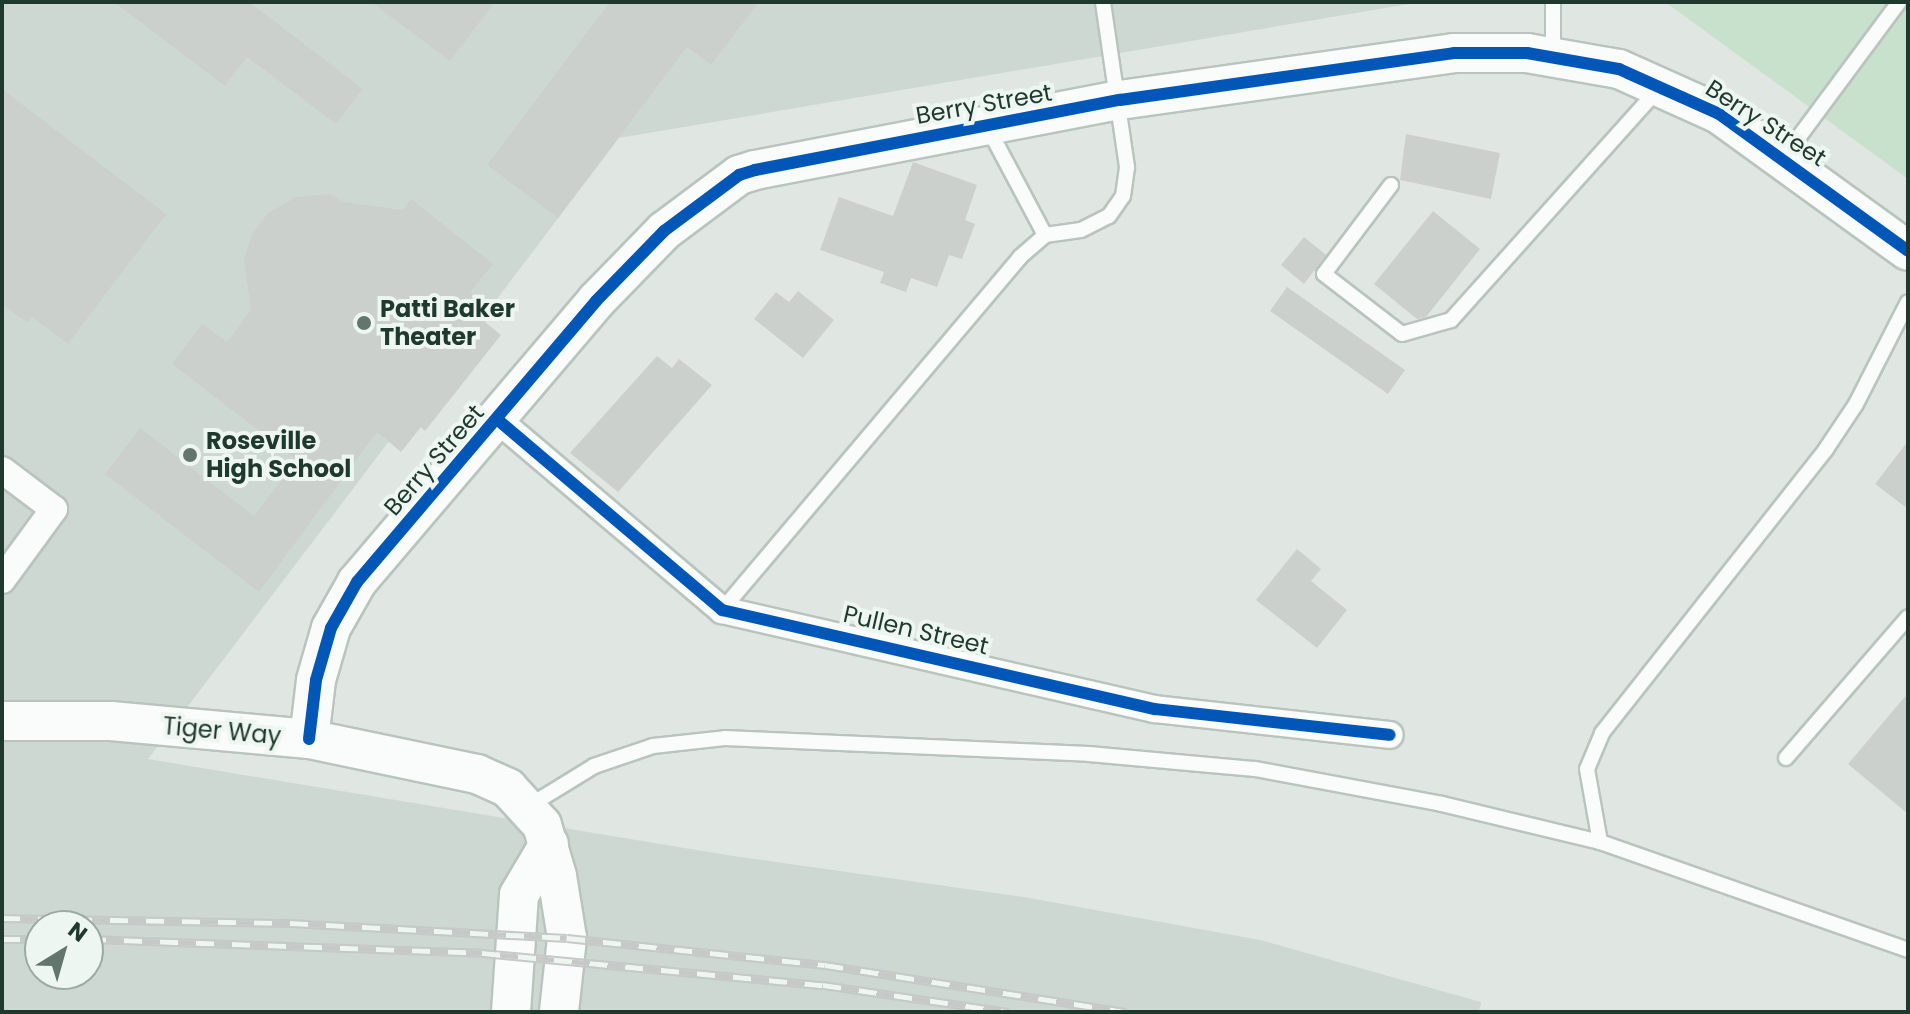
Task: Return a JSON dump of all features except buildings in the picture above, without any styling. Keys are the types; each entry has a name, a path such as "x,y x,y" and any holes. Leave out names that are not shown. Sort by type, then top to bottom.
{"street":[{"name":"Berry Street","path":"309,739 316,680 331,628 357,582 498,420 596,301 664,231 739,175 820,153 988,127 1120,100 1454,53 1553,56 1619,69 1719,114 1784,157 1908,251"},
{"name":"Pullen Street","path":"498,420 722,610 1155,709 1390,735"},
{"path":"2,470 54,509 2,580"},
{"name":"Tiger Way","path":"2,721 111,721 309,739 477,774 508,788 529,806 549,844 567,938 559,1012"},
{"path":"511,1012 519,895 549,844"}],"lane":[{"path":"722,610 1020,257 1045,235 1081,230 1109,216 1123,196 1127,167 1120,100 1103,2"},
{"path":"1553,2 1553,56"},
{"path":"1784,157 1899,2"},
{"path":"1391,185 1324,274 1402,334 1451,320 1661,86"},
{"path":"988,127 1045,235"},
{"path":"1600,842 1587,769 1602,733 1826,449 1856,404 1908,302"},
{"path":"1786,758 1908,617"},
{"path":"529,806 594,766 653,746 725,738 863,743 1255,769 1442,804 1600,842 1908,950"}],"shaded area":[{"name":"Roseville High School","path":"2,2 1421,2 619,138 148,759 733,856 1024,897 1260,940 1481,1002 1479,1012 2,1012"}],"green space":[{"path":"1665,2 1908,2 1908,179"}],"railway":[{"path":"2,918 290,923 567,938 825,965 1125,1012"},
{"path":"2,939 24,939"},
{"path":"104,940 482,953 823,985 1008,1012"}],"cycle path":[{"path":"309,739 316,680 331,628 357,582 596,301 664,231 739,175 755,170 1120,100 1454,53 1527,53 1619,69 1719,114 1908,251"},
{"path":"498,420 722,610 1155,709 1390,735"}],"place":[{"name":"Patti Baker Theater","path":"364,323"},
{"name":"Roseville High School","path":"190,455"}]}
